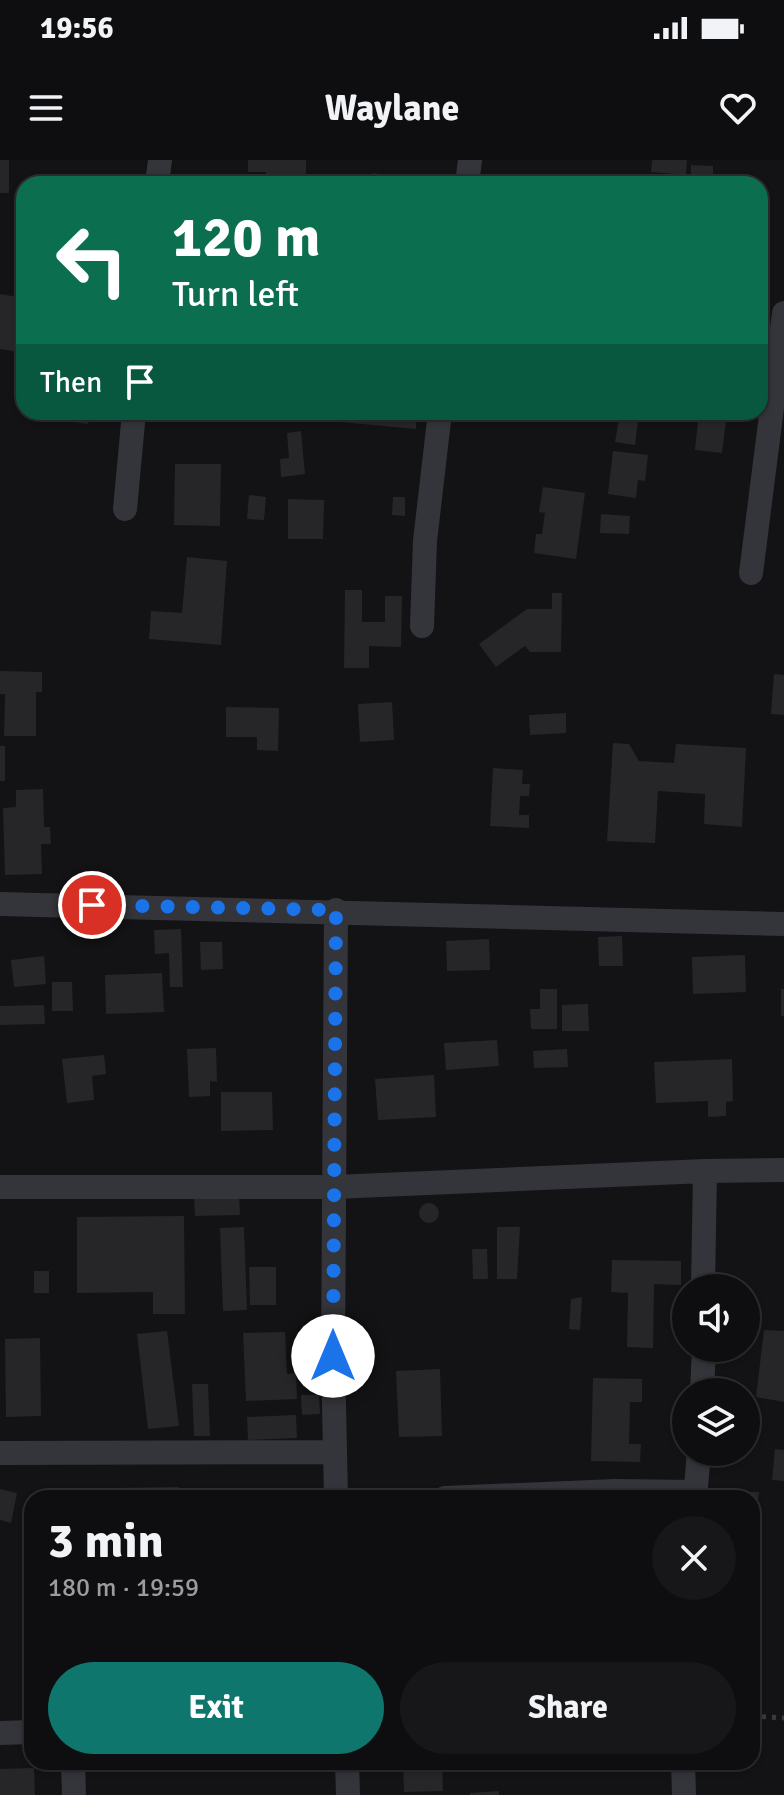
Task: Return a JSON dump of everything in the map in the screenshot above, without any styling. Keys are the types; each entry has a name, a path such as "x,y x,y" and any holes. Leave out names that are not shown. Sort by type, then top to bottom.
{"street":[{"path":"751,573 784,313"},
{"path":"125,509 133,420"},
{"path":"422,626 425,541 439,420"},
{"path":"0,904 336,910 784,924"},
{"path":"336,910 336,1490"},
{"path":"0,1187 334,1187 784,1170"},
{"path":"703,1274 705,1171"},
{"path":"0,1453 334,1452"},
{"path":"695,1490 698,1466"},
{"path":"0,1733 24,1732"},
{"path":"73,1770 74,1795"},
{"path":"347,1770 348,1795"},
{"path":"683,1770 684,1795"}],"path":[{"path":"760,1716 784,1718"}],"building":[{"path":"0,160 9,160 9,193 0,193"},
{"path":"248,160 306,160 306,176 266,176 266,172 248,172"},
{"path":"652,160 687,160 686,175 651,172"},
{"path":"691,165 713,166 713,176 691,176"},
{"path":"0,294 16,297 16,352 0,349"},
{"path":"75,420 89,420 88,424"},
{"path":"320,420 417,420 416,429"},
{"path":"619,420 638,421 635,445 615,442"},
{"path":"698,420 726,420 722,453 695,450"},
{"path":"301,431 305,474 281,477 280,459 289,458 287,433"},
{"path":"613,451 648,455 645,481 638,480 636,498 608,494"},
{"path":"175,464 221,464 220,526 174,525"},
{"path":"543,487 585,493 576,559 534,553 536,534 542,534 545,513 539,512"},
{"path":"249,495 266,497 264,520 247,519"},
{"path":"393,497 405,497 405,516 392,515"},
{"path":"288,499 324,500 323,539 288,539"},
{"path":"601,514 630,516 629,534 600,533"},
{"path":"187,557 227,561 221,645 149,639 151,611 182,613"},
{"path":"345,590 362,590 362,622 385,622 385,596 402,596 401,647 369,646 369,668 344,668"},
{"path":"552,593 562,593 561,652 530,652 525,646 496,667 479,644 527,609 552,609"},
{"path":"0,671 42,672 42,692 36,692 36,736 4,736 5,694 0,694"},
{"path":"774,674 784,675 784,715 771,714"},
{"path":"392,702 394,740 360,742 358,704"},
{"path":"226,707 279,708 278,751 257,750 257,737 226,737"},
{"path":"566,713 566,733 530,735 529,715"},
{"path":"613,743 629,744 639,761 674,763 676,744 746,748 742,827 704,824 705,794 658,791 655,843 607,841"},
{"path":"0,746 5,746 5,781 0,781"},
{"path":"493,768 523,770 522,784 530,784 529,796 520,796 519,815 529,815 529,828 490,826"},
{"path":"43,789 44,827 50,827 51,844 41,844 42,874 5,875 3,808 16,807 16,790"},
{"path":"181,929 183,987 170,987 169,953 155,954 154,930"},
{"path":"622,936 623,966 599,966 598,937"},
{"path":"489,939 490,970 447,971 446,941"},
{"path":"200,942 222,942 223,969 201,970"},
{"path":"745,955 746,992 693,994 692,957"},
{"path":"44,956 46,984 14,987 11,960"},
{"path":"162,973 164,1012 106,1014 105,975"},
{"path":"52,982 72,982 73,1011 52,1011"},
{"path":"540,989 557,989 557,1029 531,1029 530,1009 540,1009"},
{"path":"781,989 784,989 784,1016 781,1016"},
{"path":"588,1004 589,1031 562,1031 562,1005"},
{"path":"44,1005 45,1024 0,1025 0,1006"},
{"path":"497,1040 499,1066 446,1070 444,1043"},
{"path":"216,1048 217,1082 210,1081 210,1096 189,1097 187,1049"},
{"path":"567,1049 568,1067 534,1068 533,1051"},
{"path":"104,1055 106,1074 92,1076 94,1100 67,1103 62,1059"},
{"path":"732,1059 733,1101 726,1102 726,1116 708,1117 708,1101 656,1103 654,1062"},
{"path":"434,1075 436,1117 378,1120 375,1079"},
{"path":"221,1092 272,1092 273,1130 221,1131"},
{"path":"239,1196 240,1215 195,1216 194,1198"},
{"path":"425,1203 433,1203 439,1213 433,1223 425,1223 419,1217 419,1209"},
{"path":"184,1216 185,1314 153,1314 153,1292 77,1293 77,1217"},
{"path":"244,1227 247,1310 223,1311 220,1228"},
{"path":"497,1227 520,1227 517,1279 497,1279"},
{"path":"472,1249 487,1249 488,1279 473,1279"},
{"path":"612,1260 681,1261 681,1274 672,1274 672,1285 654,1284 653,1348 627,1347 628,1293 611,1292"},
{"path":"249,1267 276,1267 276,1305 250,1305"},
{"path":"34,1271 49,1271 49,1293 34,1293"},
{"path":"582,1297 580,1330 569,1329 571,1299"},
{"path":"764,1330 784,1331 784,1402 760,1398 758,1378"},
{"path":"167,1331 179,1426 148,1429 137,1334"},
{"path":"285,1332 287,1374 296,1373 297,1399 246,1401 243,1333"},
{"path":"40,1338 41,1416 6,1417 5,1339"},
{"path":"440,1369 442,1436 399,1437 396,1371"},
{"path":"593,1378 642,1379 642,1402 630,1402 629,1444 641,1444 640,1462 591,1461"},
{"path":"192,1384 208,1384 210,1436 194,1436"},
{"path":"301,1395 319,1395 320,1414 302,1415"},
{"path":"296,1415 297,1438 248,1440 247,1417"},
{"path":"775,1449 784,1450 784,1481 772,1480"},
{"path":"179,1487 179,1490 54,1489"},
{"path":"0,1489 17,1493 11,1523 0,1520"},
{"path":"0,1769 34,1770 35,1795 0,1795"},
{"path":"403,1770 442,1770 443,1791 404,1792"},
{"path":"499,1791 499,1795 470,1795 470,1793"}],"route":[{"path":"92,905 336,910 333,1356"}]}
